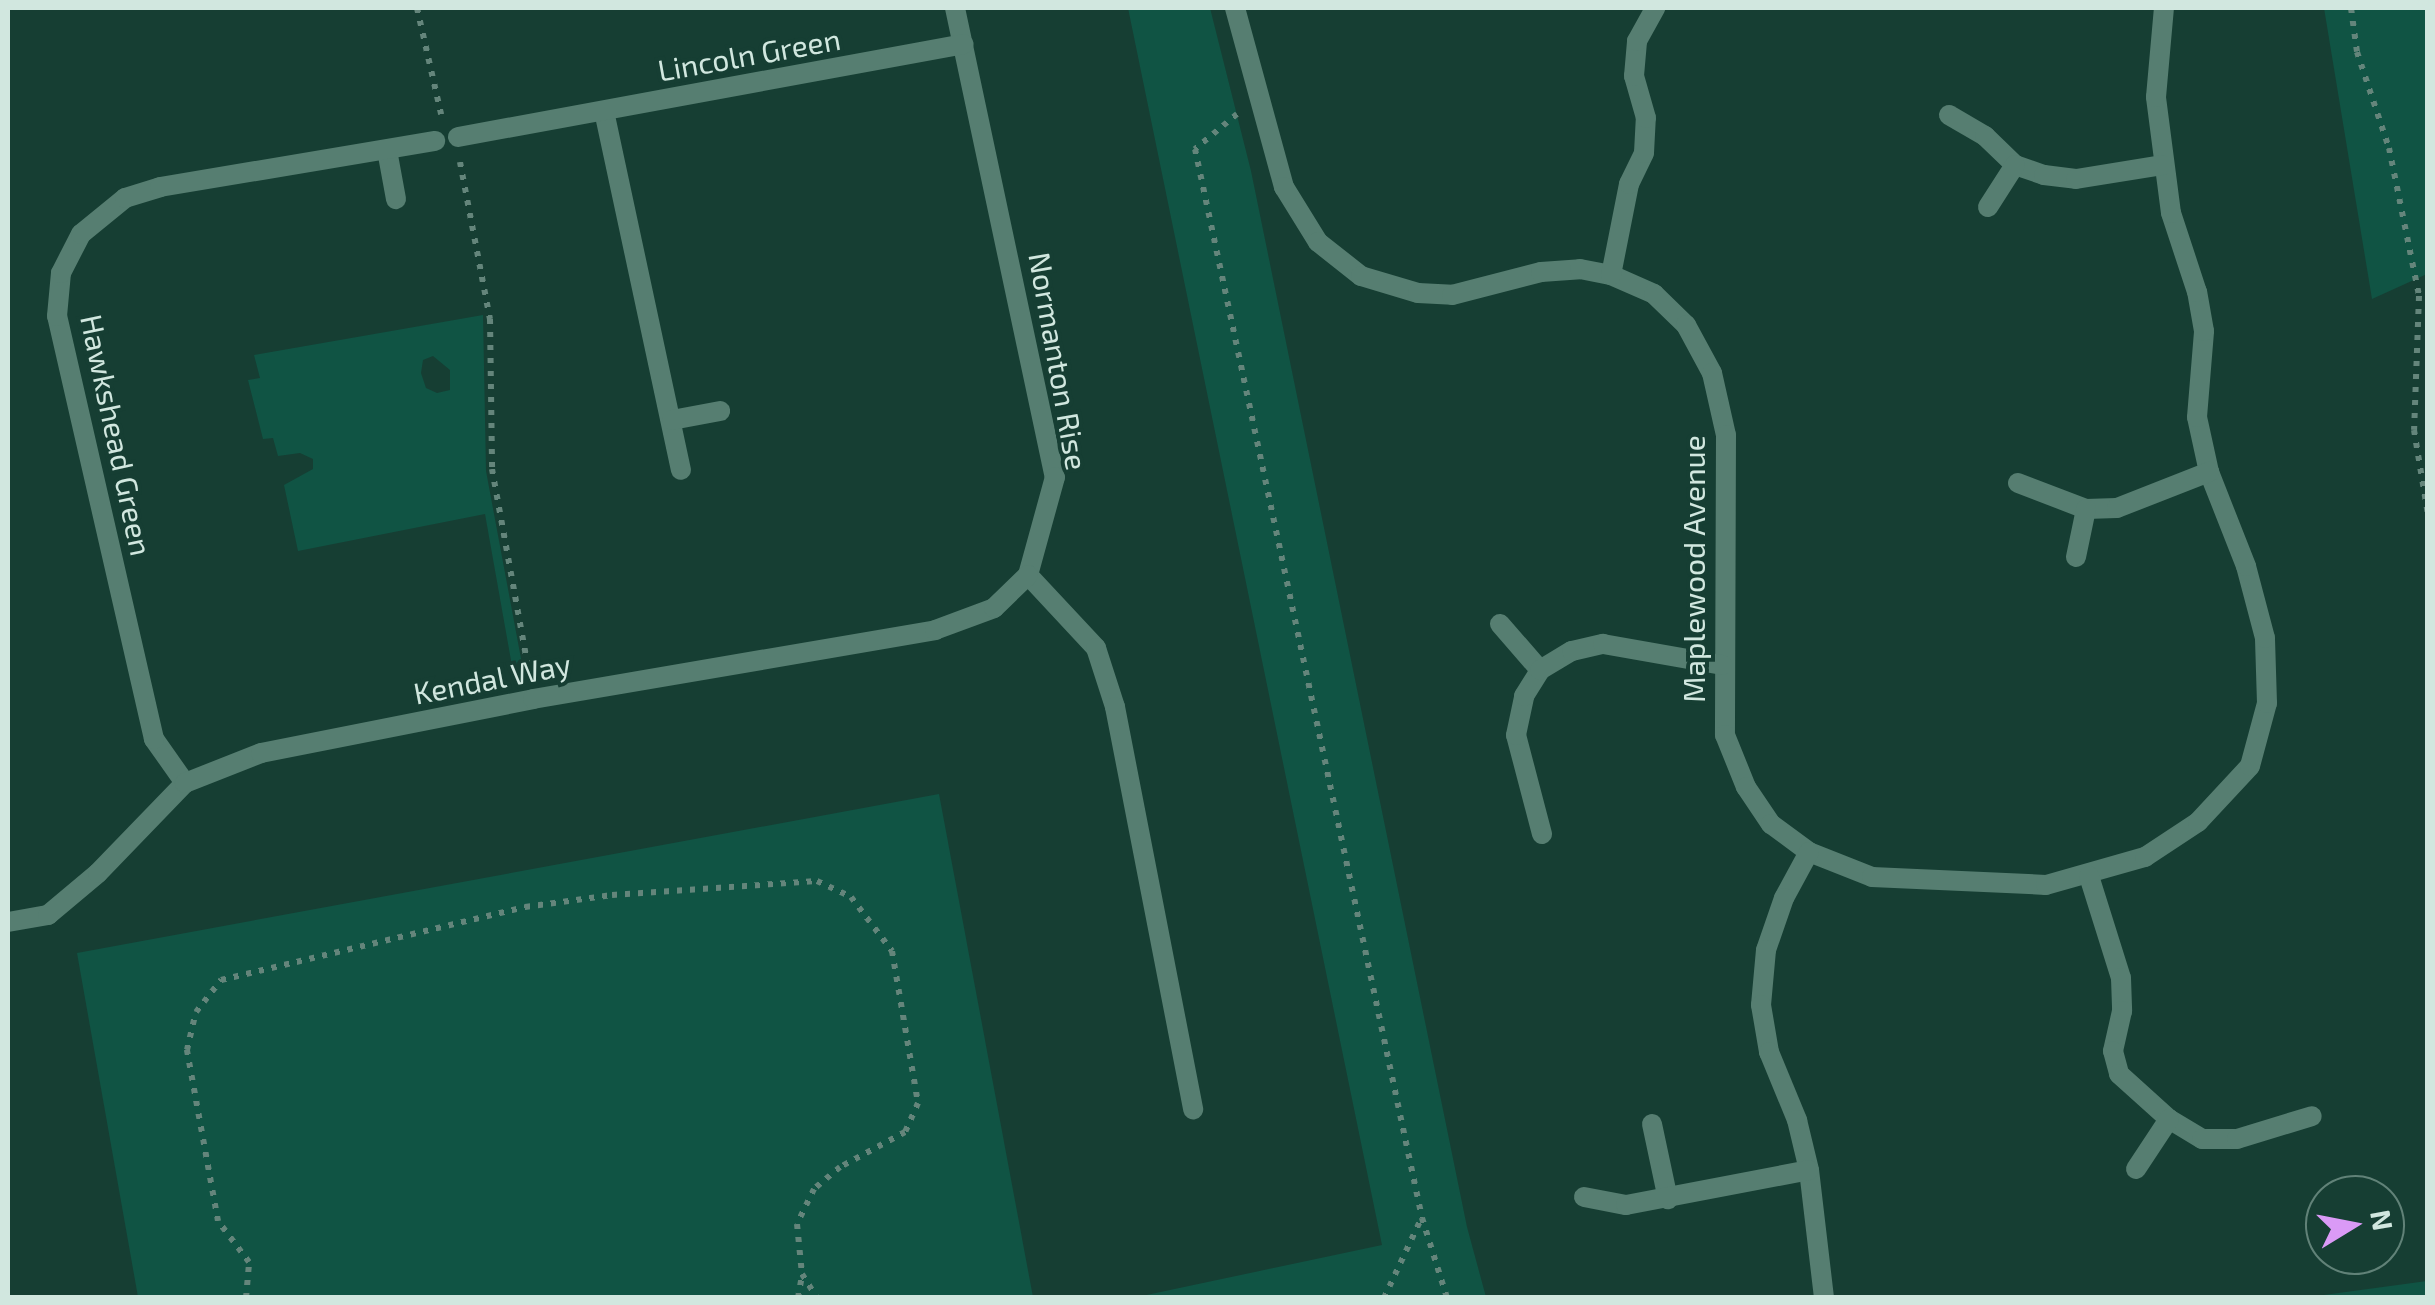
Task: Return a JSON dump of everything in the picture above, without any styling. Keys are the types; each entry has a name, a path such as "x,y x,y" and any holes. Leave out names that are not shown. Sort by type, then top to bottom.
{"street":[{"name":"Normanton Rise","path":"956,8 1055,477 1028,575"},
{"name":"Maplewood Avenue","path":"1235,8 1284,187 1318,242 1361,276 1418,293 1452,295 1542,272 1580,269 1612,276 1654,294 1686,325 1712,373 1726,435 1722,664 1725,735 1746,787 1771,824 1809,852 1872,877 1974,884 2046,884 2090,876 2145,857 2198,822 2250,766 2267,702 2265,638 2246,566 2209,472 2197,417 2204,331 2162,165 2156,98 2164,8"},
{"path":"1612,276 1628,184 1644,153 1646,118 1634,76 1637,41 1655,8"},
{"name":"Lincoln Green","path":"448,138 964,44"},
{"path":"604,111 681,470"},
{"path":"1950,114 1984,136 2015,164 2044,175 2076,179 2162,165"},
{"name":"Hawkshead Green","path":"185,783 154,739 57,316 61,273 80,234 124,198 160,187 448,138"},
{"path":"387,150 396,198"},
{"path":"1988,207 2015,164"},
{"path":"672,420 720,411"},
{"path":"2018,483 2086,510 2117,508 2209,472"},
{"path":"2076,557 2086,510"},
{"path":"1028,575 1096,648 1115,708 1193,1110"},
{"name":"Kendal Way","path":"8,922 48,914 98,873 185,783 261,753 533,699 935,630 994,608 1028,575"},
{"path":"1500,624 1540,670"},
{"path":"1542,834 1516,735 1524,696 1540,670 1572,652 1603,644 1722,664"},
{"path":"1809,852 1784,898 1766,950 1760,1005 1770,1052 1797,1120 1810,1170 1824,1298"},
{"path":"2090,876 2121,978 2122,1011 2113,1051 2119,1074 2169,1120 2202,1140 2237,1139 2312,1116"},
{"path":"2136,1169 2169,1120"},
{"path":"1652,1124 1668,1199"},
{"path":"1584,1197 1626,1204 1668,1199 1810,1170"}],"path":[{"path":"417,8 448,138 459,158 490,320 492,470 533,699"},
{"path":"2351,8 2356,52 2389,148 2423,296 2414,430 2428,515"},
{"path":"1257,97 1195,149 1422,1218 1447,1298"},
{"path":"246,1298 249,1262 218,1220 187,1050 196,1012 221,980 525,908 612,895 816,881 850,897 892,951 918,1103 905,1132 840,1167 814,1189 797,1224 802,1274 798,1298"},
{"path":"1384,1298 1422,1218"},
{"path":"802,1274 817,1298"}],"green space":[{"path":"1128,8 1210,8 1251,171 1467,1227 1486,1297 1137,1297 1382,1245"},
{"path":"2324,8 2427,8 2427,274 2372,299"},
{"path":"483,315 486,471 522,664 512,666 485,514 298,551 284,485 313,469 313,459 300,453 278,456 273,438 263,439 248,380 260,378 254,355","holes":["433,356 450,370 450,390 437,393 426,388 421,373 423,360"]},
{"path":"939,794 1033,1297 138,1297 77,953"},
{"path":"2427,1281 2427,1297 2309,1297"}]}
